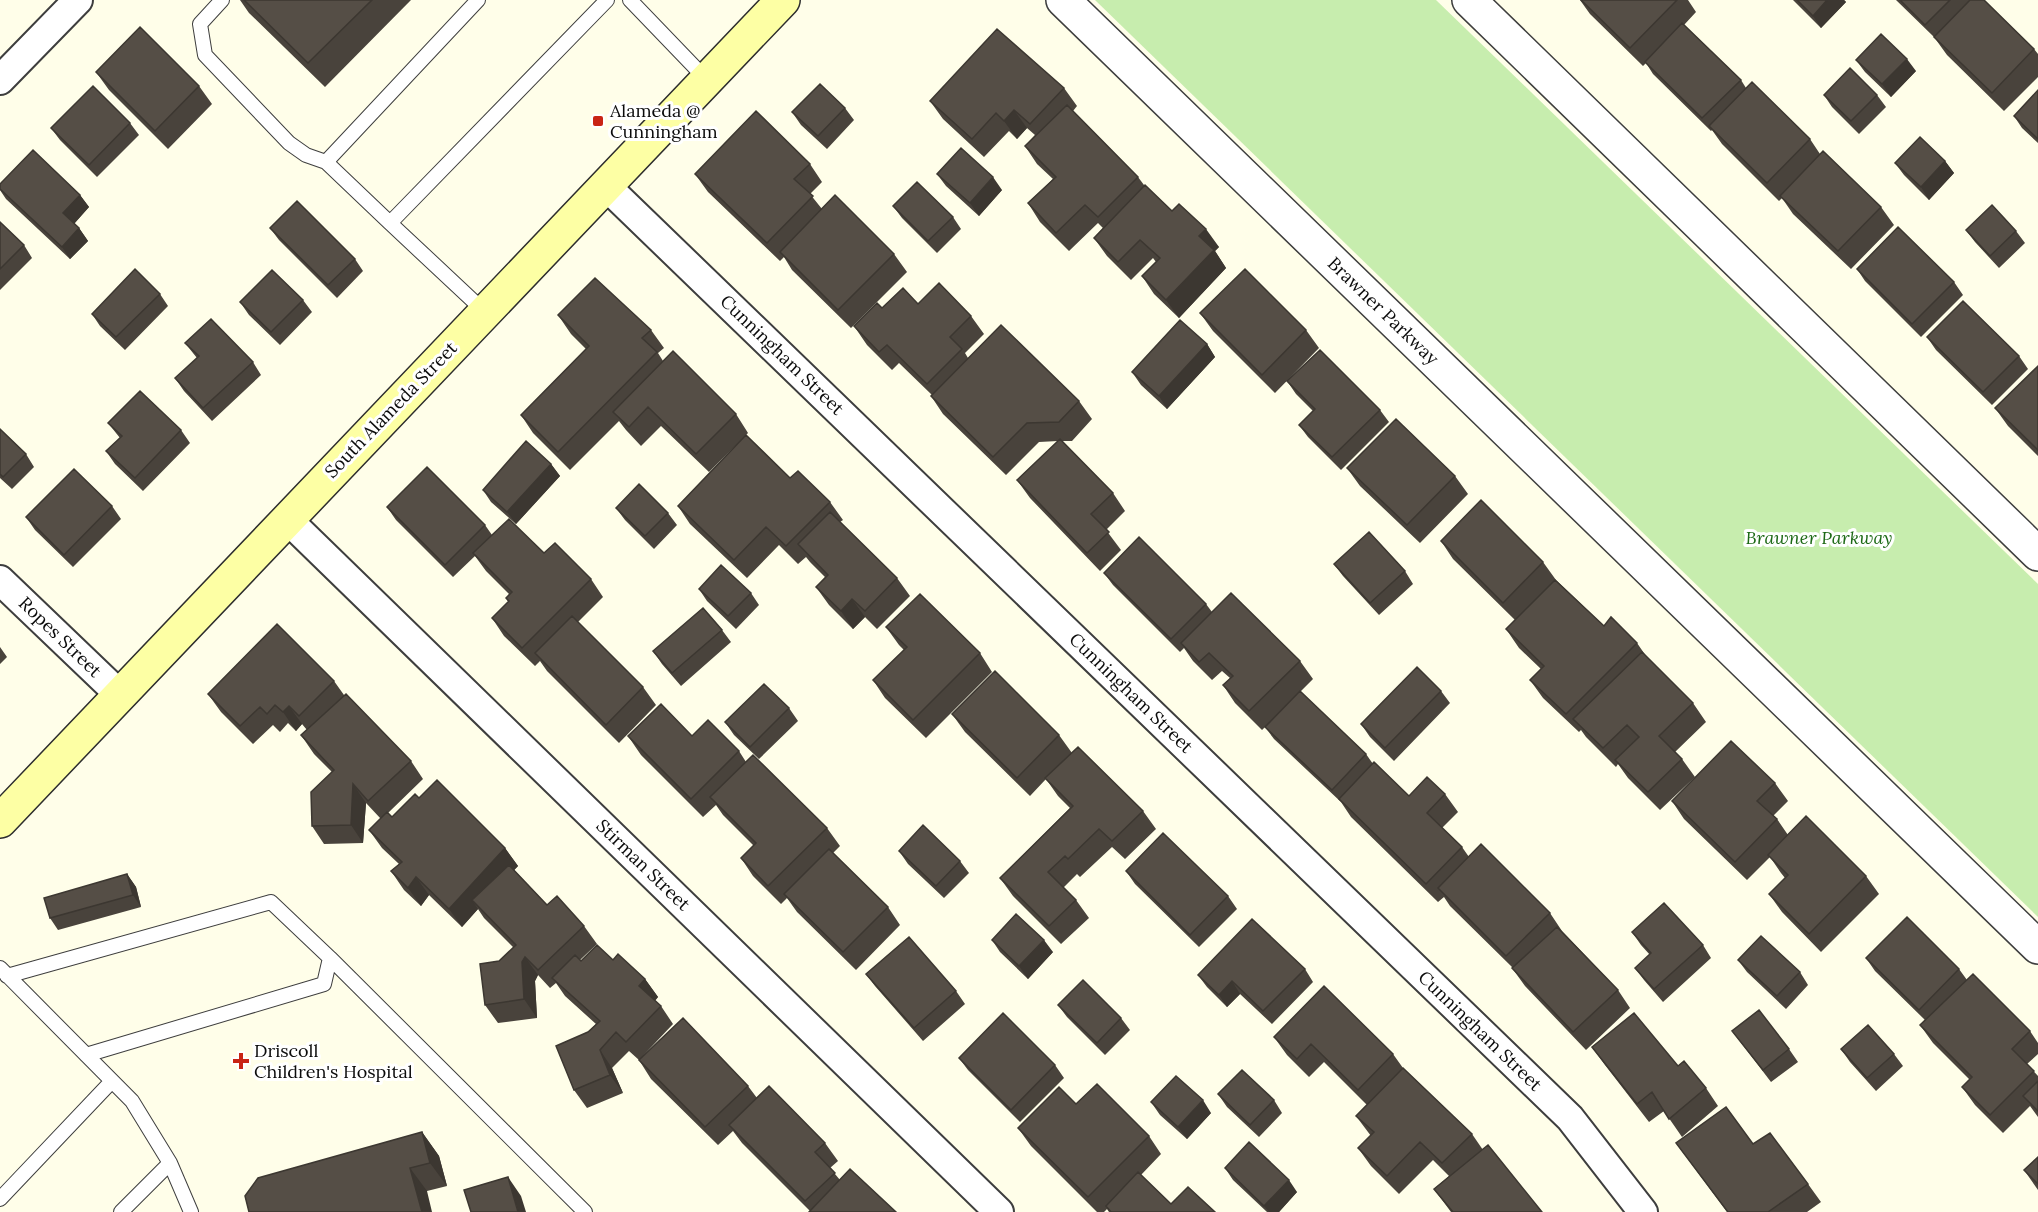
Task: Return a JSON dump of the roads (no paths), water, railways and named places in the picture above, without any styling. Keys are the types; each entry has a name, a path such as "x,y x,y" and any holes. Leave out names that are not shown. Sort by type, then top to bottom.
{"main road":[{"name":"South Alameda Street","path":"0,821 783,0"}],"street":[{"path":"0,80 78,0"},
{"name":"Brawner Parkway","path":"1063,0 2038,947"},
{"path":"1469,0 2038,554"},
{"name":"Cunningham Street","path":"606,186 1570,1118 1643,1212"},
{"name":"Stirman Street","path":"287,519 999,1212"},
{"name":"Ropes Street","path":"0,580 119,694"}],"lane":[{"path":"222,0 200,24 205,55 289,143 306,155 326,162 485,312"},
{"path":"326,162 478,0"},
{"path":"390,224 607,0"},
{"path":"630,0 707,80"},
{"path":"191,1212 170,1163 132,1101 4,972 271,902 585,1212"},
{"path":"86,1055 324,984 330,958"},
{"path":"0,1199 112,1081"},
{"path":"122,1212 170,1163"}],"place":[{"name":"Alameda @ Cunningham","path":"598,121"},
{"name":"Driscoll Children's Hospital","path":"241,1061"}]}
